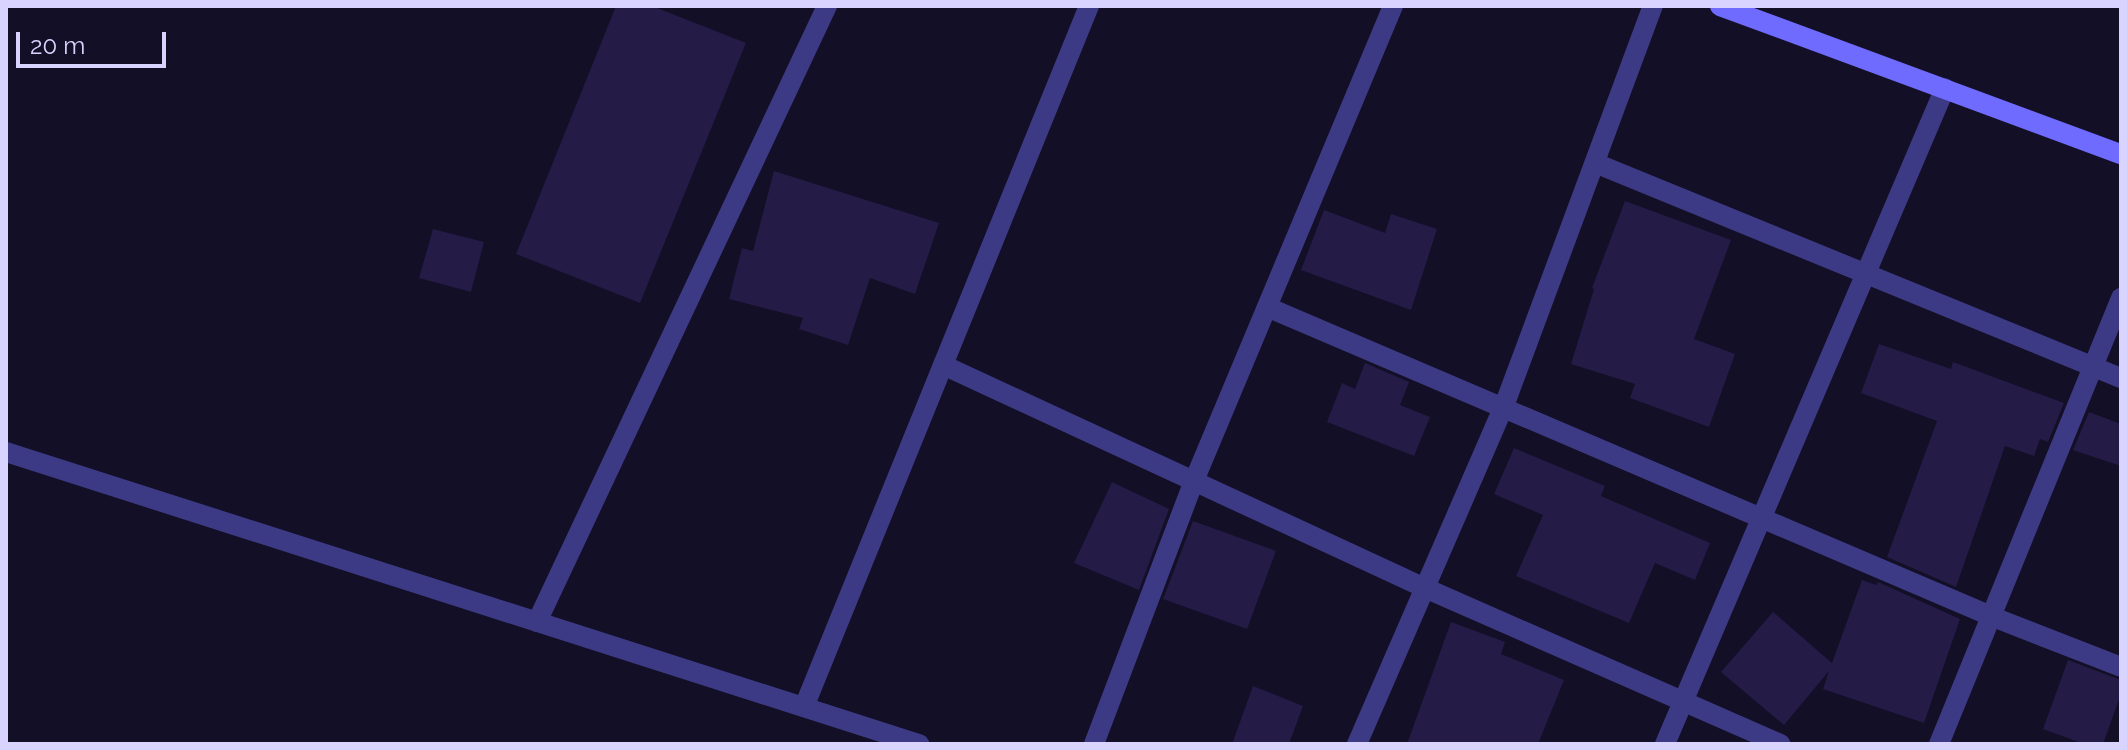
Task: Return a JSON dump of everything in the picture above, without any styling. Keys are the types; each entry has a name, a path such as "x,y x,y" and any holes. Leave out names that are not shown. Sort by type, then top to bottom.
{"street":[{"path":"537,622 827,6"},
{"path":"804,707 1089,6"},
{"path":"1094,744 1194,481 1393,6"},
{"path":"1357,744 1504,406 1653,6"},
{"path":"1720,6 2121,154"},
{"path":"1665,744 1945,88"},
{"path":"1595,163 2121,378"},
{"path":"1939,744 2121,298"},
{"path":"1267,307 1993,617 2121,667"},
{"path":"943,365 1425,588 1780,744"},
{"path":"6,452 919,744"}],"building":[{"path":"616,6 652,6 746,43 640,303 516,254"},
{"path":"774,171 939,223 915,294 870,278 848,345 799,329 803,318 729,299 742,248 753,251"},
{"path":"1625,201 1731,240 1694,339 1735,354 1709,427 1630,398 1635,384 1571,364 1592,288"},
{"path":"1324,210 1385,233 1391,214 1437,229 1411,310 1301,270"},
{"path":"433,229 484,242 471,292 419,278"},
{"path":"1879,344 1951,369 1953,362 2064,403 2048,442 2040,439 2034,456 2005,446 1956,587 1887,557 1937,421 1861,393"},
{"path":"1365,363 1409,382 1400,405 1430,417 1414,456 1327,422 1342,383 1355,389"},
{"path":"2089,412 2121,424 2121,466 2073,450"},
{"path":"1514,448 1605,486 1601,496 1710,543 1695,580 1655,563 1629,623 1516,576 1543,515 1494,494"},
{"path":"1112,482 1169,509 1139,590 1074,563"},
{"path":"1193,521 1276,551 1247,629 1163,599"},
{"path":"1862,580 1876,585 1878,582 1960,619 1924,723 1823,689 1829,671 1784,725 1721,672 1773,612 1832,663"},
{"path":"1451,622 1505,642 1501,654 1564,680 1538,744 1407,744"},
{"path":"2068,660 2121,680 2121,694 2103,744 2084,744 2043,729"},
{"path":"1253,686 1303,706 1289,744 1232,744"}]}
